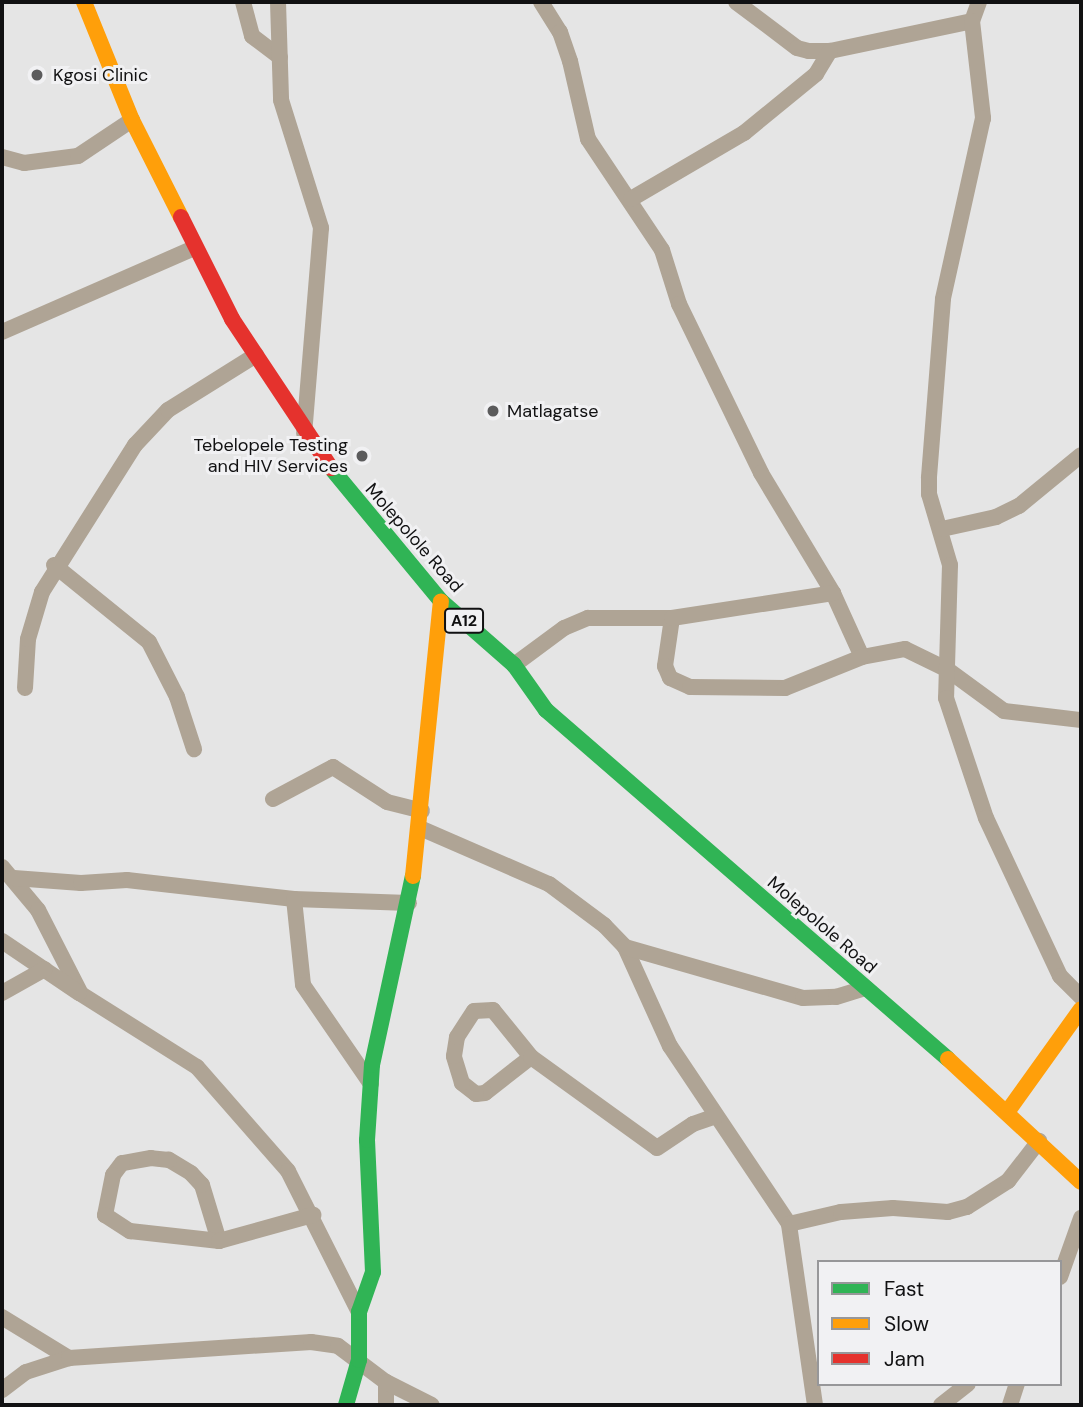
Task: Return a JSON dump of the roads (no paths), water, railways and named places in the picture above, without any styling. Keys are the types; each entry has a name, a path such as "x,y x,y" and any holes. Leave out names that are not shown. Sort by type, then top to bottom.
{"main road":[{"name":"Molepolole Road","path":"83,2 132,120 194,248 304,433 363,511 441,601 514,665 547,710 1008,1111 1081,1182"},
{"path":"346,1405 359,1360 359,1312 373,1272 367,1140 371,1084 409,903 421,820 441,601"},
{"path":"1008,1111 1081,1009"}],"street":[{"path":"243,2 252,36 280,57"},
{"path":"278,2 286,123 321,228 304,433"},
{"path":"541,2 560,32 570,61 588,139 631,199 662,250 679,304 761,473 833,593 862,657"},
{"path":"736,2 797,48 830,51 972,21"},
{"path":"978,2 972,21 983,118 943,299 929,478 929,494 942,530 950,565 948,714 986,818 1060,976 1081,997"},
{"path":"631,199 744,133 816,74 830,51"},
{"path":"2,157 24,163 78,156 132,120"},
{"path":"2,332 194,248"},
{"path":"2,313 19,323"},
{"path":"25,688 28,639 54,565 149,426 256,355"},
{"path":"942,530 996,517 1019,506 1081,455"},
{"path":"54,565 149,642 177,697 194,749"},
{"path":"514,665 564,628 588,618 672,618 833,593"},
{"path":"672,618 665,666 670,678 690,687 785,688 862,657 905,649 948,670 1004,711 1081,720"},
{"path":"274,799 334,767 387,802 549,884 595,915 625,947 650,1011 716,1116 789,1224 815,1405"},
{"path":"8,873 81,883 127,880 294,899 409,903"},
{"path":"8,873 38,910 81,995"},
{"path":"294,899 303,985 371,1084"},
{"path":"2,941 81,995 197,1067 288,1171 313,1215 330,1259 359,1312"},
{"path":"625,947 803,998 836,997 866,988"},
{"path":"2,993 44,969"},
{"path":"531,1057 485,1093 476,1094 462,1083 454,1056 457,1037 474,1011 493,1010 531,1057 657,1148 692,1124 716,1116"},
{"path":"789,1224 841,1212 893,1208 948,1212 968,1207 1008,1181 1039,1141"},
{"path":"219,1241 202,1185 191,1173 169,1160 122,1163 113,1175 105,1215 131,1231 219,1241 313,1215"},
{"path":"1062,1271 1081,1218"},
{"path":"2,1317 69,1358"},
{"path":"2,1390 26,1372 69,1358 312,1342 338,1346 386,1382 432,1405"},
{"path":"386,1382 386,1405"},
{"path":"941,1405 965,1386"},
{"path":"1010,1405 1016,1386"}],"place":[{"name":"Kgosi Clinic","path":"37,75"},
{"name":"Matlagatse","path":"493,411"},
{"name":"Tebelopele Testing and HIV Services","path":"362,456"}]}
